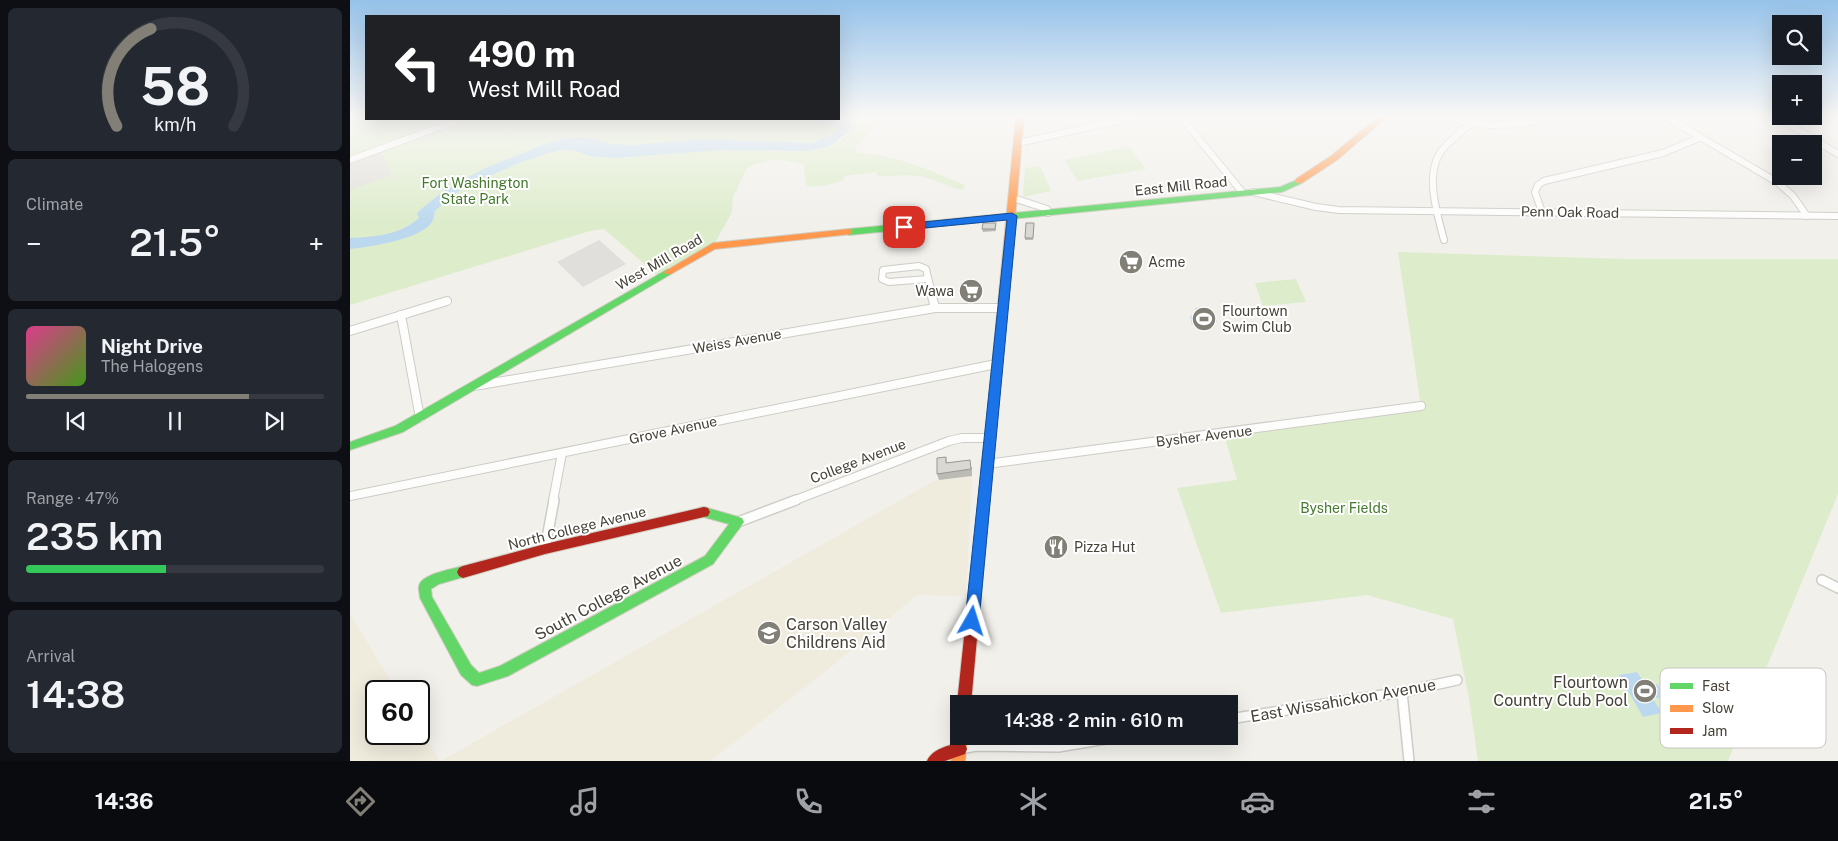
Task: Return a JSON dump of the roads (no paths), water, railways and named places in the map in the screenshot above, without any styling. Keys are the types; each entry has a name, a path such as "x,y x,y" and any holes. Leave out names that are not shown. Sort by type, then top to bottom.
{"street":[{"path":"350,160 370,153"},
{"path":"965,695 1017,153"},
{"path":"1213,153 1248,192"},
{"name":"East Mill Road","path":"1048,213 1282,189 1298,182 1338,153"},
{"path":"1440,153 1435,164 1436,210 1444,240"},
{"path":"1542,212 1535,192 1538,185 1544,181 1664,153"},
{"path":"1724,153 1776,182 1793,196 1807,216"},
{"name":"Penn Oak Road","path":"1282,189 1288,198 1302,204"},
{"name":"Penn Oak Road","path":"1248,192 1339,210 1838,216"},
{"path":"1014,198 1047,209 1048,213"},
{"name":"West Mill Road","path":"350,446 390,434 420,418 714,246 1048,213"},
{"path":"928,279 889,282 882,279 883,270 919,266 926,269 935,308"},
{"path":"350,330 447,301"},
{"name":"Weiss Avenue","path":"473,387 935,308 1003,308"},
{"path":"401,315 420,418"},
{"name":"Grove Avenue","path":"350,496 996,364"},
{"name":"Bysher Avenue","path":"987,464 1421,406"},
{"name":"College Avenue","path":"738,522 949,441 990,438"},
{"path":"545,549 562,453"},
{"name":"North College Avenue","path":"425,586 436,579 545,549 704,512 738,522"},
{"name":"South College Avenue","path":"425,586 426,598 466,670 477,680 503,671 709,560 738,522"},
{"path":"1822,580 1838,588"},
{"name":"East Wissahickon Avenue","path":"1238,719 1402,692 1457,680"},
{"path":"1402,692 1409,761"},
{"path":"958,761 960,745"},
{"path":"934,761 942,755 976,746 1058,747 1070,745"}],"water":[{"path":"524,153 551,153 521,162 456,193 435,211 432,222 417,233 394,241 350,249 350,238 387,234 412,224 419,218 417,213 442,192 481,170"},
{"path":"580,153 687,153 615,158 590,156"},
{"name":"Flourtown Swim Club","path":"1205,307 1207,314 1214,313 1217,322 1192,325 1190,316 1197,315 1195,308"},
{"name":"Flourtown Country Club Pool","path":"1637,672 1646,686 1657,684 1660,688 1660,697 1653,699 1660,710 1660,713 1643,717 1619,675"}],"place":[{"name":"Acme","path":"1131,262"},
{"name":"Wawa","path":"971,291"},
{"name":"Flourtown Swim Club","path":"1204,319"},
{"name":"Pizza Hut","path":"1056,547"},
{"name":"Carson Valley Childrens Aid","path":"769,633"},
{"name":"Flourtown Country Club Pool","path":"1645,691"}],"park label":[{"name":"Fort Washington State Park","path":"475,192"},
{"name":"Bysher Fields","path":"1344,508"}]}
